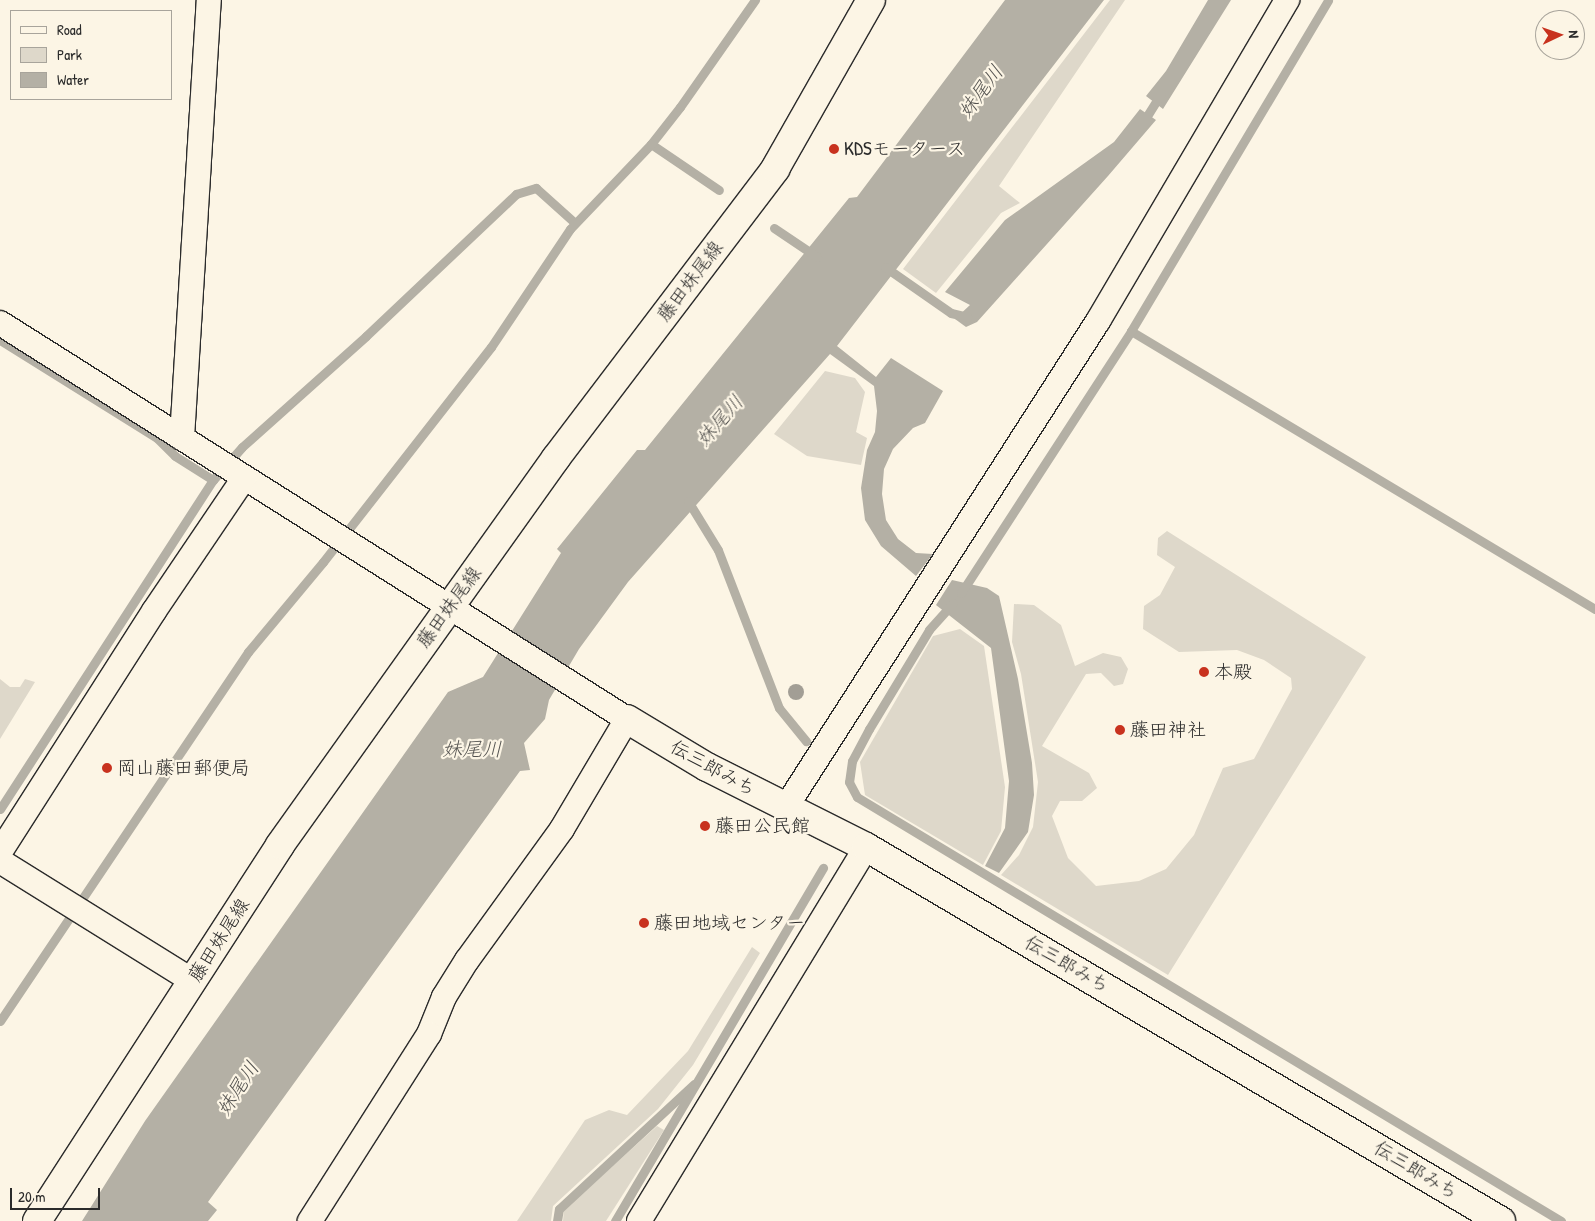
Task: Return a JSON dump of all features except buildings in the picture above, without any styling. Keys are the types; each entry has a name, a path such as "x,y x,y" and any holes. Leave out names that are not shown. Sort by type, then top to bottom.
{"main road":[{"name":"藤田妹尾線","path":"37,1221 280,845 556,458 776,169 871,0"},
{"name":"伝三郎みち","path":"627,719 707,767 866,847 1501,1221"}],"street":[{"path":"182,438 209,0"},
{"path":"786,807 1098,321 1287,0"},
{"path":"0,322 627,719 562,829 467,960 444,997 429,1034 310,1221"},
{"path":"0,852 240,475"},
{"path":"639,1221 866,847"},
{"path":"0,861 192,981"}],"green space":[{"path":"1110,0 1125,0 999,186 1020,203 1001,213 936,293 903,269"},
{"path":"825,371 855,378 865,392 856,432 867,438 861,465 807,456 774,434"},
{"path":"1167,531 1366,657 1168,975 1001,875 1019,855 1033,827 1038,782 1021,674 1012,642 1014,604 1034,605 1061,625 1075,666 1103,653 1121,657 1128,669 1123,684 1114,686 1101,673 1086,674 1042,746 1089,773 1097,788 1082,801 1060,801 1052,816 1068,858 1096,886 1139,881 1166,869 1194,835 1223,768 1254,759 1292,689 1291,678 1264,660 1237,650 1179,652 1143,629 1144,606 1160,595 1175,567 1157,555 1158,538"},
{"path":"960,629 984,646 1005,787 1001,831 983,865 865,795 860,762 933,636"},
{"path":"0,679 10,687 20,687 25,679 35,682 0,739"},
{"path":"752,947 760,953 693,1065 658,1109 553,1206 551,1221 517,1221 585,1120 609,1110 627,1115 688,1051"},
{"path":"657,1126 664,1130 606,1221 563,1221 564,1210"}],"water":[{"name":"妹尾川","path":"1005,0 1104,0 837,346 876,377 891,358 943,391 925,423 913,428 893,449 884,469 882,494 886,520 898,539 916,553 933,554 916,576 881,546 865,520 861,488 867,450 875,432 877,411 874,386 830,354 628,582 579,649 549,700 545,719 524,743 530,770 520,771 208,1202 217,1210 208,1221 82,1221 145,1121 448,692 483,677 561,553 557,549 637,450 645,450 849,198 857,197"},
{"path":"1208,0 1231,0 1163,109 1146,96 1166,71"},
{"path":"1140,109 1156,120 1108,176 977,322 966,327 955,319 970,305 945,292 1005,220 1114,142"},
{"path":"952,580 987,588 999,596 1018,679 1032,763 1034,795 1028,832 999,873 985,866 1005,828 1009,781 991,648 936,605"}],"waterway":[{"path":"0,1021 248,652 323,562 491,347 570,229 651,144 680,107 755,0"},
{"path":"961,593 1131,331 1328,0"},
{"path":"1142,124 1161,93"},
{"path":"651,144 719,190"},
{"path":"0,809 213,480 242,447 366,336 516,194 536,188 575,223"},
{"path":"774,228 817,257"},
{"path":"885,267 951,313 968,317"},
{"path":"1131,331 1595,609"},
{"path":"0,340 157,438 175,456 213,480"},
{"path":"688,501 718,550 779,708 806,741"},
{"path":"953,603 929,630 869,729 852,761 849,782 857,797 1561,1221"},
{"path":"615,1221 823,868"},
{"path":"557,1221 559,1209 694,1084"}],"place":[{"name":"KDSモータース","path":"834,149"},
{"name":"本殿","path":"1204,672"},
{"name":"藤田神社","path":"1120,730"},
{"name":"岡山藤田郵便局","path":"107,768"},
{"name":"藤田公民館","path":"705,826"},
{"name":"藤田地域センター","path":"644,923"}]}
